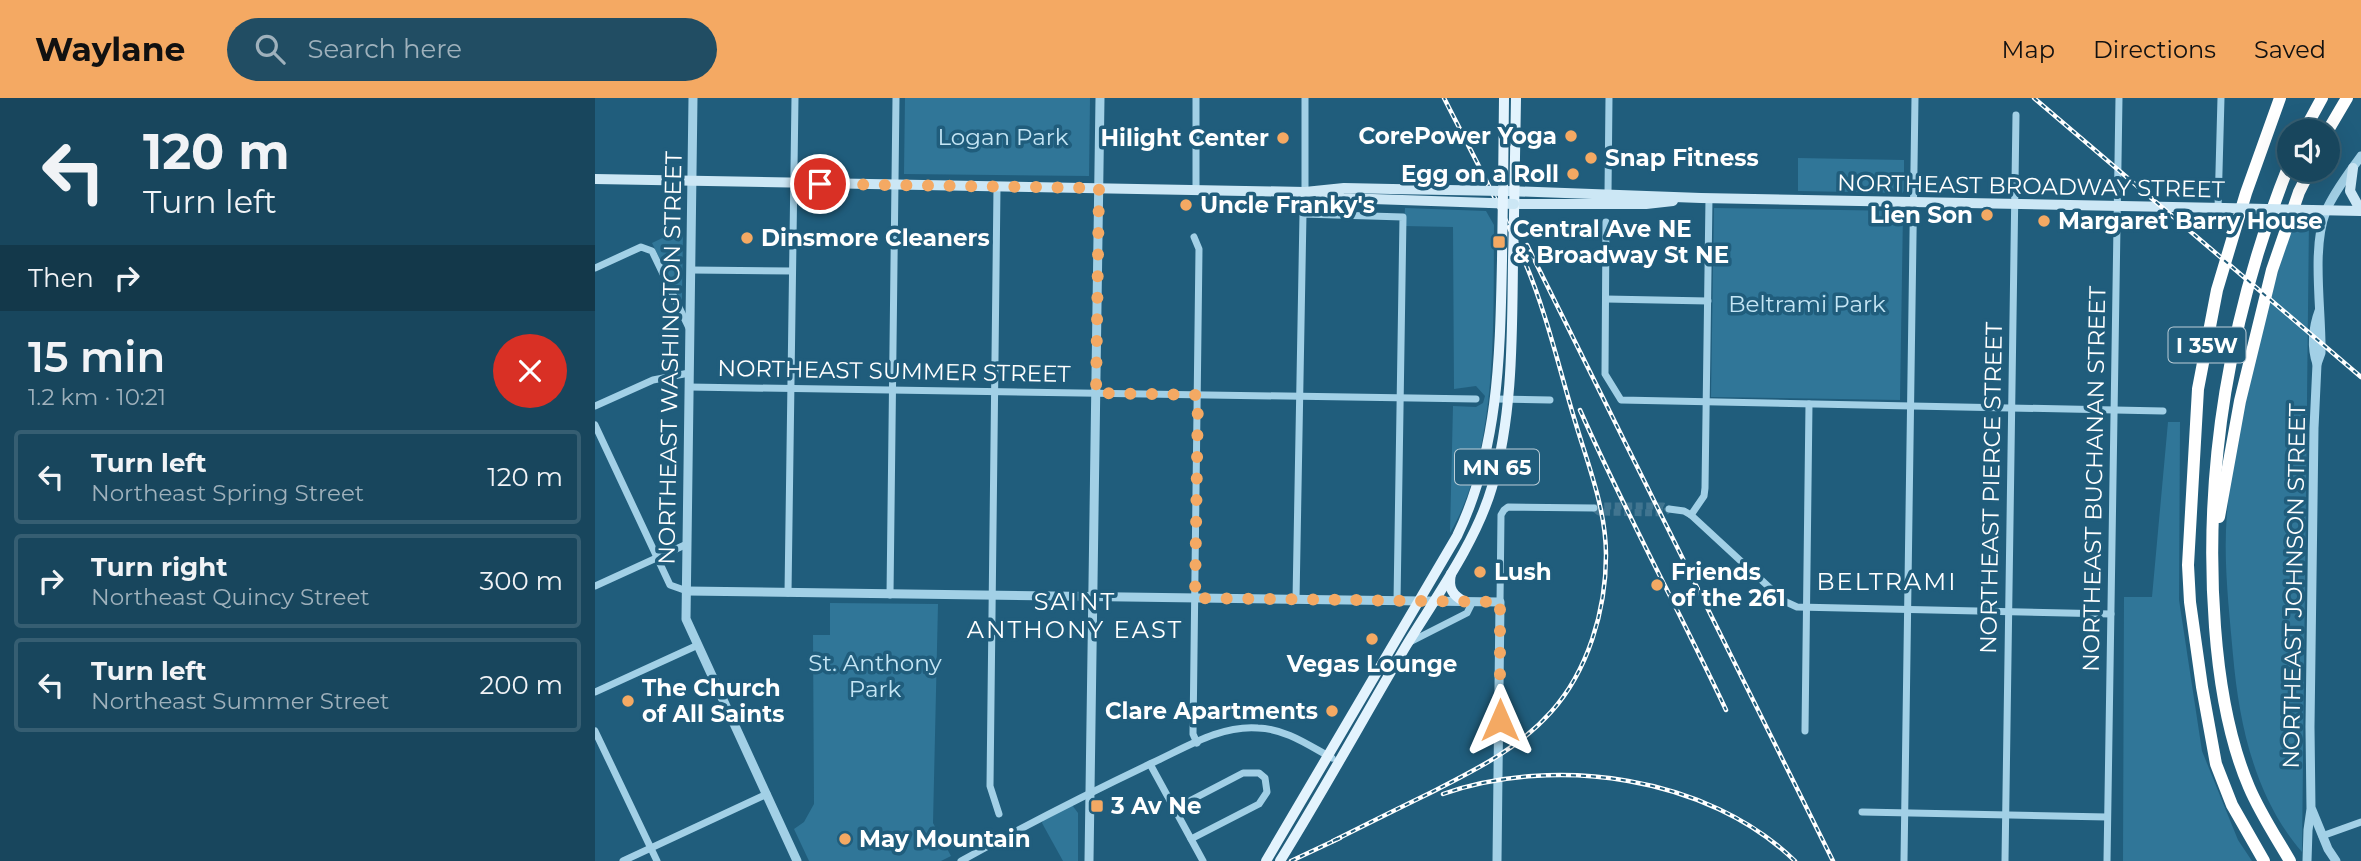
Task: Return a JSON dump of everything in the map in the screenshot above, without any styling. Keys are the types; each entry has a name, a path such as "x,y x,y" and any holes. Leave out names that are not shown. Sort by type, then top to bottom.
{"highway":[{"name":"I 35W","path":"2263,861 2232,805 2216,764 2190,602 2188,565 2198,389 2217,290 2246,193 2280,98"},
{"path":"2311,119 2322,98"},
{"path":"2335,119 2347,98"},
{"name":"I 35W","path":"2283,182 2253,263 2228,374 2215,471 2211,555 2216,640 2227,711 2249,786 2290,861"},
{"path":"2211,555 2240,401 2272,270 2304,182"}],"main road":[{"name":"MN 65","path":"1504,98 1509,191"},
{"name":"MN 65","path":"1280,861 1475,530 1491,490 1501,450 1508,204 1515,98"},
{"path":"2353,168 2350,191 2361,211"},
{"name":"NORTHEAST BROADWAY STREET","path":"595,179 1305,192 1344,188 1392,195 1553,205 1646,204 1705,198"},
{"name":"NORTHEAST BROADWAY STREET","path":"1392,195 1509,191 1912,203 2361,211"},
{"name":"MN 65","path":"1267,860 1457,536 1473,502 1501,399"},
{"path":"1455,564 1450,587 1457,598 1468,603"}],"street":[{"name":"NORTHEAST WASHINGTON STREET","path":"693,98 686,619 698,645"},
{"path":"788,593 795,98"},
{"path":"890,595 896,98"},
{"path":"1089,861 1100,98"},
{"path":"1196,98 1196,190"},
{"path":"1305,98 1305,192"},
{"path":"1608,193 1609,98"},
{"path":"1904,861 1915,98"},
{"name":"NORTHEAST BUCHANAN STREET","path":"2107,861 2119,98"},
{"path":"2221,98 2221,208"},
{"name":"NORTHEAST PIERCE STREET","path":"2005,861 2016,115"},
{"name":"NORTHEAST JOHNSON STREET","path":"2307,861 2311,809 2312,514 2317,364 2314,354 2314,323 2319,309 2319,253 2326,211 2361,156"},
{"path":"997,187 989,786 999,814"},
{"path":"1691,515 1704,496 1705,488 1708,301 1705,198"},
{"path":"1296,600 1303,214 1403,217 1397,602"},
{"path":"1606,222 1605,373 1621,400 2163,411"},
{"path":"1194,237 1199,249 1193,734 1196,743"},
{"path":"595,268 641,247 652,251 690,332"},
{"path":"691,270 792,271"},
{"path":"1606,299 1708,301"},
{"path":"595,406 653,380 689,373"},
{"name":"NORTHEAST SUMMER STREET","path":"689,387 1476,398"},
{"path":"1501,399 1550,400"},
{"path":"1805,731 1809,404"},
{"path":"595,425 670,585 687,592 1500,602"},
{"path":"1497,861 1501,515 1508,507 1594,509"},
{"path":"1669,509 1691,515 1784,601 1794,606 2111,614"},
{"path":"595,586 687,544"},
{"path":"1408,643 1467,613 1468,603"},
{"path":"595,692 698,645 797,861"},
{"path":"961,861 1090,792 1196,743 1234,729 1266,728 1288,734 1339,762"},
{"path":"595,731 657,861"},
{"path":"1150,764 1203,861"},
{"path":"1174,808 1243,773 1259,773 1265,778 1267,792 1259,804 1191,839"},
{"path":"623,861 767,794"},
{"name":"NORTHEAST JOHNSON STREET","path":"2311,809 2336,861"},
{"path":"1862,812 2107,817"},
{"path":"2322,836 2361,822"}],"green space":[{"name":"Logan Park","path":"905,98 1090,98 1089,176 904,174"},
{"path":"1798,158 1904,160 1904,191 1798,191"},
{"path":"1405,208 1486,211 1494,225 1493,342 1485,424 1466,500 1450,533 1453,406 1476,407 1483,403 1485,396 1476,386 1454,389 1453,227 1404,226"},
{"name":"Beltrami Park","path":"1714,208 1903,211 1900,400 1711,397"},
{"path":"2295,219 2309,219 2302,852 2272,808 2252,759 2245,733 2233,655 2226,548 2231,476 2244,402 2272,290"},
{"path":"683,228 682,300 680,300 652,243"},
{"path":"2168,422 2180,422 2179,600 2202,751 2238,840 2252,861 2123,861 2124,597 2152,597"},
{"name":"St. Anthony Park","path":"830,603 938,604 933,823 951,856 941,861 809,861 794,829 804,822 814,804 813,635 830,635"},
{"path":"1072,805 1078,813 1078,861 1063,861 1042,823 1044,819"}],"tunnel":[{"path":"1594,508 1663,506 1669,509"},
{"path":"1594,508 1599,512 1664,513 1669,509"}],"railway":[{"path":"1333,841 1478,768 1524,738 1551,712 1575,678 1592,639 1603,597 1606,555 1600,504 1546,319 1515,239 1444,98"},
{"path":"2034,98 2361,377"},
{"path":"1527,245 1833,861"},
{"path":"1580,410 1726,710"},
{"path":"1443,794 1487,782 1533,776 1581,776 1628,781 1675,792 1719,809 1759,832 1795,861"},
{"path":"1291,861 1340,838"}],"place":[{"name":"CorePower Yoga","path":"1571,136"},
{"name":"Hilight Center","path":"1283,138"},
{"name":"Snap Fitness","path":"1591,158"},
{"name":"Egg on a Roll","path":"1573,174"},
{"name":"Uncle Franky's","path":"1186,205"},
{"name":"Lien Son","path":"1987,215"},
{"name":"Margaret Barry House","path":"2044,221"},
{"name":"Dinsmore Cleaners","path":"747,238"},
{"name":"Central Ave NE & Broadway St NE","path":"1499,242"},
{"name":"Lush","path":"1480,572"},
{"name":"Friends of the 261","path":"1657,585"},
{"name":"Vegas Lounge","path":"1372,639"},
{"name":"The Church of All Saints","path":"628,701"},
{"name":"Clare Apartments","path":"1332,711"},
{"name":"3 Av Ne","path":"1097,806"},
{"name":"May Mountain","path":"845,839"}],"district":[{"name":"BELTRAMI","path":"1887,581"},
{"name":"SAINT ANTHONY EAST","path":"1075,615"}],"route":[{"path":"820,184 1099,188 1096,393 1198,395 1195,598 1500,602 1500,720"}]}
